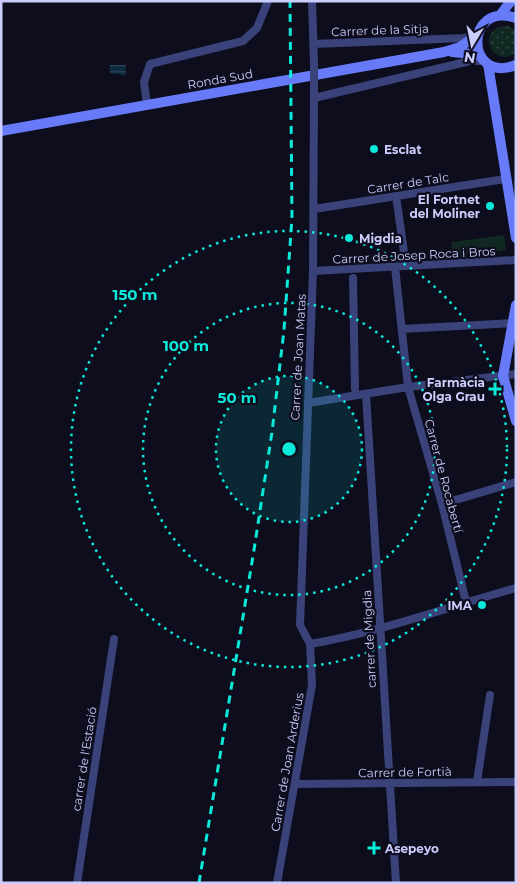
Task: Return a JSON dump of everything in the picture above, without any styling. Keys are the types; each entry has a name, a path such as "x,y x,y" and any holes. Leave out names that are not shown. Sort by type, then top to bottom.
{"main road":[{"name":"Ronda Sud","path":"1,132 444,52 460,47 477,34 486,20 501,14 511,1"},
{"path":"501,14 516,18"},
{"path":"477,34 477,47 485,60 505,180 514,212 516,238"},
{"name":"Ronda Sud","path":"444,52 460,52 502,68 516,65"},
{"path":"516,305 503,376 516,421"}],"street":[{"path":"147,106 144,82 150,64 243,41 257,28 268,1"},
{"name":"Carrer de Joan Matas","path":"310,644 300,625 313,272 314,62 312,1"},
{"name":"Carrer de la Sitja","path":"313,44 465,38 477,34"},
{"path":"314,98 470,61 485,60"},
{"name":"Carrer de Talc","path":"314,210 505,180"},
{"path":"396,196 406,266"},
{"name":"Carrer de Josep Roca i Bros","path":"313,272 516,260"},
{"name":"Carrer de Rocabertí","path":"395,267 408,387 442,504 466,602"},
{"path":"353,278 355,389"},
{"path":"402,329 513,323"},
{"path":"308,402 408,387 516,374"},
{"name":"carrer de Migdia","path":"366,394 396,883"},
{"path":"442,504 516,482"},
{"path":"310,644 380,628 516,588"},
{"name":"carrer de l'Estació","path":"77,883 114,639"},
{"name":"Carrer de Joan Arderius","path":"278,883 312,685 310,644"},
{"path":"477,782 490,695"},
{"name":"Carrer de Fortià","path":"295,784 516,782"}],"green space":[{"path":"503,26 509,26 516,31 516,52 501,57 495,54 489,42 494,30"},
{"path":"504,235 506,250 453,258 451,242"}],"water":[{"path":"110,65 126,65 126,74 123,76 110,73"}],"railway":[{"path":"199,883 254,550 272,432 284,330 292,218 290,1"}],"place":[{"name":"Esclat","path":"374,149"},
{"name":"El Fortnet del Moliner","path":"490,206"},
{"name":"Migdia","path":"349,238"},
{"name":"Farmàcia Olga Grau","path":"495,389"},
{"name":"IMA","path":"482,605"},
{"name":"Asepeyo","path":"374,848"}]}
